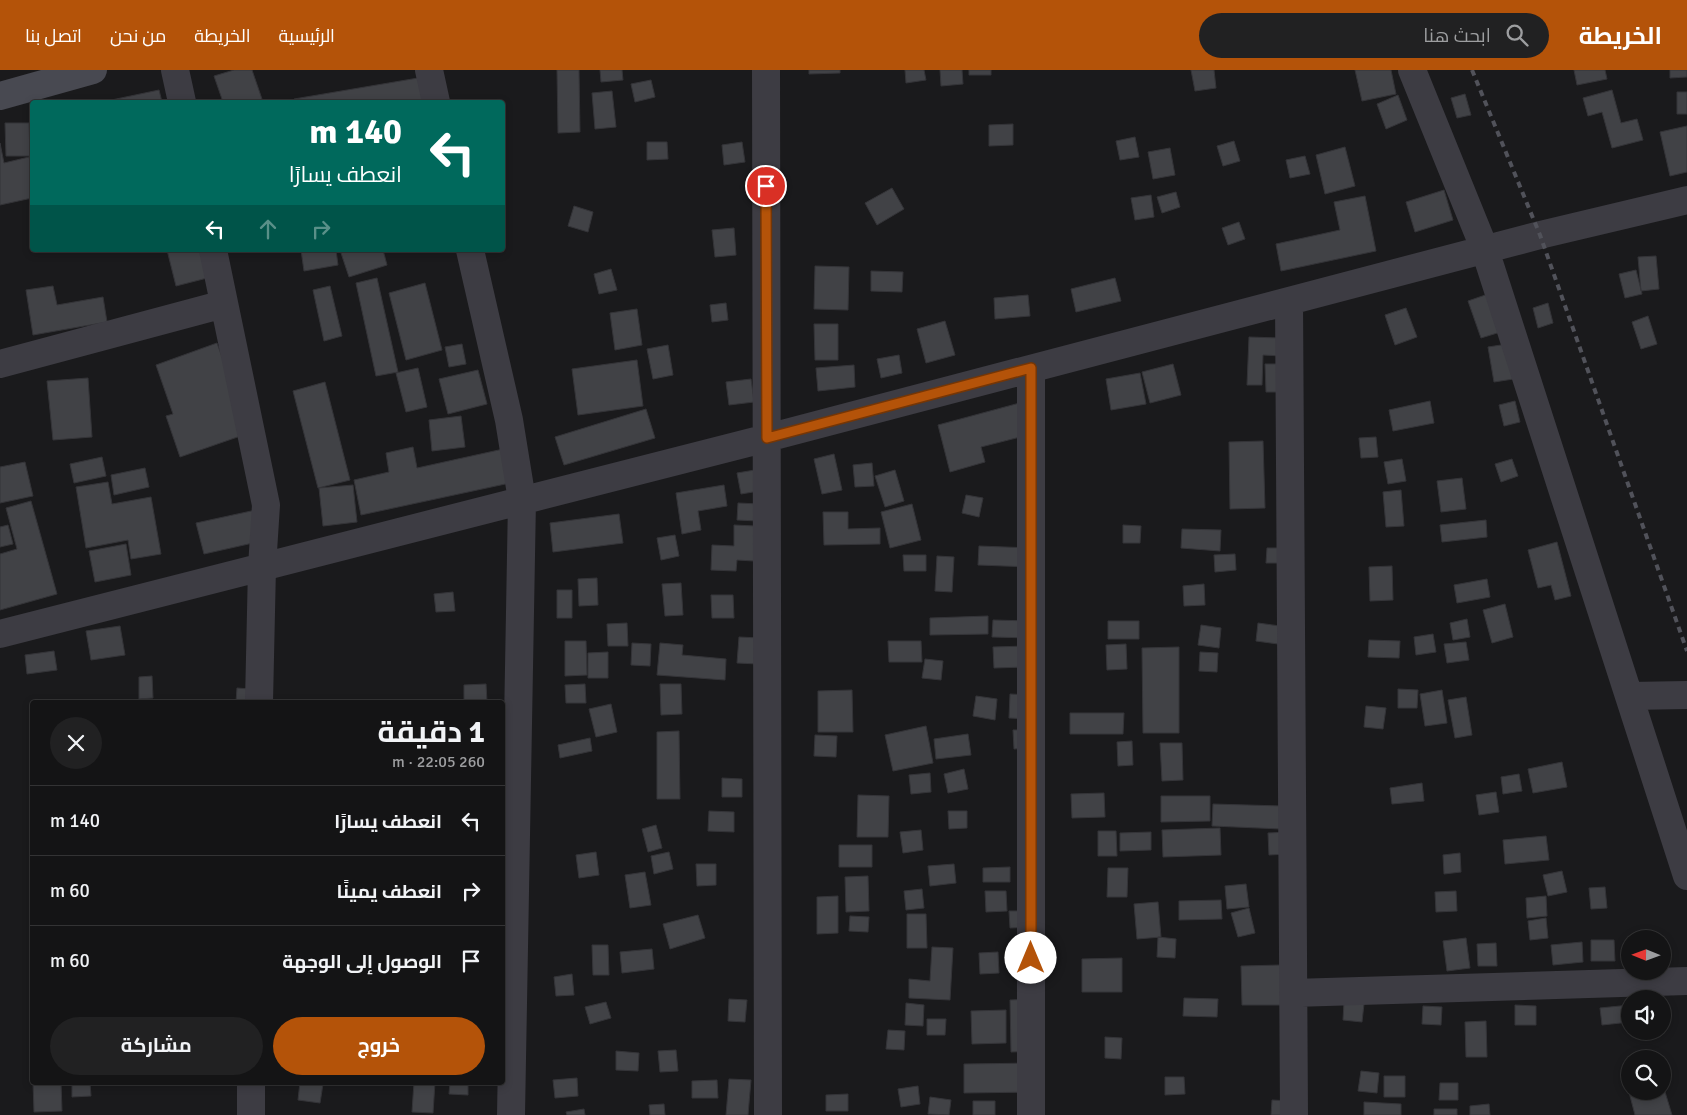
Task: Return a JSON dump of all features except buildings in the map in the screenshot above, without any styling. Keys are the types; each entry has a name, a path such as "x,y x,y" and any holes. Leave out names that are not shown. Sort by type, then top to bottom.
{"street":[{"path":"0,96 94,70"},
{"path":"175,70 182,100"},
{"path":"429,70 436,100"},
{"path":"766,70 768,1115"},
{"path":"1412,70 1485,250 1687,876"},
{"path":"0,634 767,438 1485,250 1687,200"},
{"path":"212,252 266,505 262,567 259,700"},
{"path":"470,252 509,420 522,500 511,1115"},
{"path":"1289,301 1294,1115"},
{"path":"0,364 224,304"},
{"path":"1031,368 1032,1115"},
{"path":"1629,696 1687,696"},
{"path":"1293,993 1687,982"},
{"path":"250,1115 251,1085"}],"railway":[{"path":"1472,70 1540,235 1687,651"}],"route":[{"path":"766,186 767,438 1031,368 1031,958"}]}
